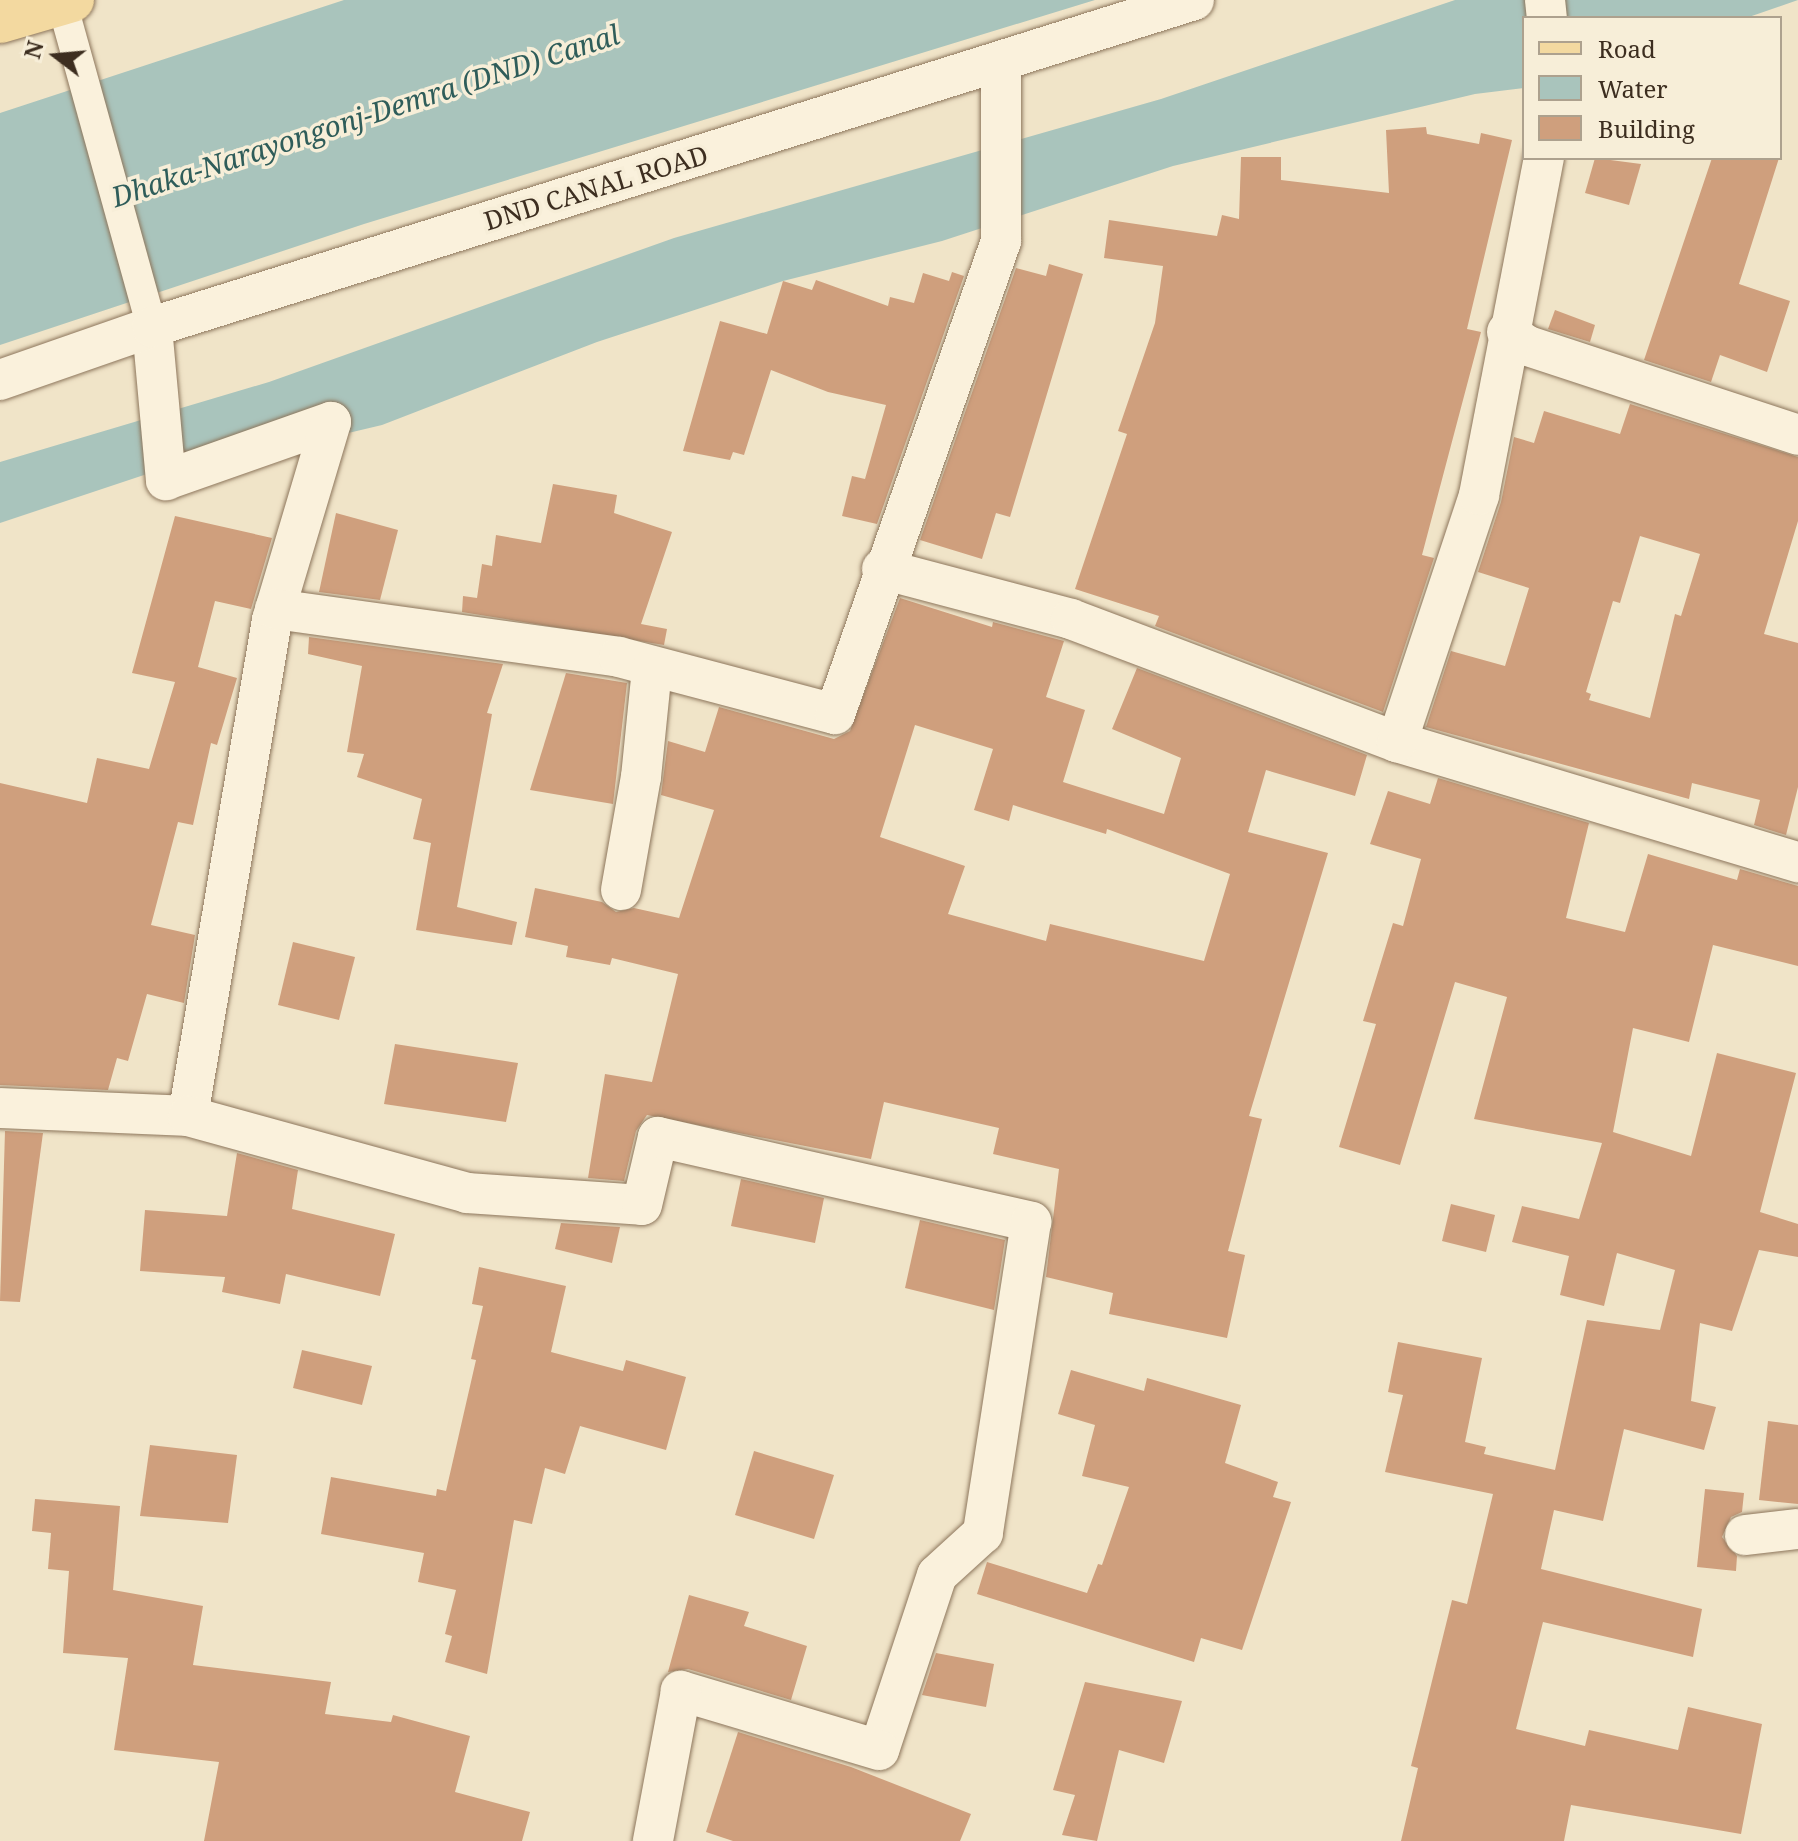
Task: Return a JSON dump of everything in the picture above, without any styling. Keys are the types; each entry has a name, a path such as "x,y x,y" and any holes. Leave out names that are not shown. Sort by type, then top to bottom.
{"main road":[{"path":"0,21 65,1"}],"street":[{"name":"DND CANAL ROAD","path":"0,380 152,327 1194,0"},
{"path":"65,1 152,327 166,480 331,422 275,609 188,1116"},
{"path":"275,609 619,657 652,669 835,714 882,569 1001,241 1001,61"},
{"path":"1397,742 1479,495 1507,332 1544,160"},
{"path":"1507,332 1528,346 1798,435"},
{"path":"882,569 1071,619 1397,742 1798,862"},
{"path":"621,890 641,777 652,669"},
{"path":"0,1108 188,1116 467,1193 642,1205 658,1137 1031,1222 983,1533 937,1575 879,1750 681,1691 653,1841"},
{"path":"1745,1535 1798,1529"}],"water":[{"name":"Dhaka-Narayongonj-Demra (DND) Canal","path":"344,0 1095,0 364,224 0,345 0,113"},
{"path":"1455,0 1798,0 1752,16 1522,16 1522,88 1475,94 1173,166 942,241 783,281 597,342 382,425 302,444 207,454 0,523 0,462 269,382 674,238 1161,99"}],"building":[{"path":"1426,127 1427,134 1479,144 1481,133 1512,140 1467,329 1481,332 1422,555 1434,558 1383,712 1155,626 1159,616 1075,589 1127,434 1118,431 1155,323 1163,266 1104,258 1109,220 1217,236 1222,215 1239,219 1241,157 1281,157 1281,180 1389,193 1386,130"},
{"path":"1594,160 1641,164 1629,205 1585,193"},
{"path":"1711,160 1778,160 1739,284 1790,301 1767,372 1720,355 1711,382 1644,360"},
{"path":"1049,264 1083,274 1010,517 996,513 982,559 920,540 1016,268 1046,276"},
{"path":"952,272 964,276 877,524 842,516 852,476 865,479 886,405 828,392 771,370 744,455 733,452 730,460 683,451 720,321 767,334 783,281 812,290 816,280 888,306 890,297 914,303 923,273 949,281"},
{"path":"1555,310 1595,325 1590,342 1548,329"},
{"path":"1630,404 1798,457 1798,521 1764,634 1798,643 1798,787 1786,835 1754,825 1760,800 1692,783 1689,799 1426,727 1451,651 1505,666 1529,588 1478,572 1501,502 1514,437 1534,443 1544,411 1620,434","holes":["1640,536 1700,554 1681,616 1675,614 1650,718 1589,700 1591,694 1586,692 1613,601 1620,603"]},
{"path":"553,484 617,495 614,513 672,532 641,624 667,629 664,645 462,612 463,596 477,598 482,564 492,566 496,535 541,543"},
{"path":"336,513 398,530 380,600 319,592"},
{"path":"175,516 272,538 251,609 215,601 198,667 237,678 217,745 211,743 193,825 178,822 151,925 195,935 184,1003 147,994 128,1061 117,1058 108,1090 0,1085 0,783 87,803 97,758 149,769 175,682 132,673"},
{"path":"900,598 992,627 993,622 1064,641 1046,697 1085,710 1063,782 1164,814 1181,758 1112,729 1137,668 1367,755 1355,796 1266,770 1248,832 1328,853 1249,1116 1262,1119 1228,1251 1245,1255 1227,1338 1109,1314 1113,1293 1046,1277 1059,1169 993,1154 999,1128 884,1102 871,1159 647,1115 636,1131 624,1181 588,1178 605,1074 652,1082 678,974 612,958 610,965 566,957 568,946 525,937 535,888 602,902 616,912 634,908 679,918 714,810 661,795 668,741 705,752 719,707 834,739 850,731","holes":["915,725 993,749 974,810 1009,821 1013,805 1106,834 1107,829 1230,874 1204,961 1050,924 1046,941 948,914 965,866 880,837"]},
{"path":"309,637 503,664 487,713 492,714 457,907 517,922 512,945 416,930 431,843 413,839 422,799 357,777 364,754 347,752 362,666 308,654"},
{"path":"566,673 627,683 613,804 530,790"},
{"path":"1438,778 1589,823 1566,918 1625,932 1648,854 1737,880 1740,869 1798,886 1798,966 1713,945 1689,1042 1633,1028 1613,1132 1691,1156 1717,1053 1796,1073 1760,1212 1798,1224 1798,1257 1759,1250 1732,1331 1700,1323 1691,1401 1716,1407 1704,1450 1624,1429 1603,1521 1554,1510 1541,1569 1702,1609 1693,1657 1543,1622 1516,1729 1585,1746 1589,1730 1678,1750 1688,1707 1762,1724 1741,1834 1571,1805 1564,1841 1401,1841 1418,1768 1411,1766 1452,1600 1467,1604 1493,1494 1385,1472 1403,1395 1388,1392 1398,1342 1482,1358 1465,1442 1486,1447 1484,1454 1555,1470 1587,1320 1660,1330 1675,1270 1617,1253 1604,1306 1560,1295 1569,1256 1512,1242 1522,1206 1579,1219 1602,1143 1474,1119 1507,997 1455,982 1400,1165 1339,1147 1376,1024 1363,1021 1393,923 1403,926 1421,859 1370,844 1388,791 1430,804"},
{"path":"293,942 355,957 339,1020 278,1005"},
{"path":"395,1044 518,1063 506,1122 384,1104"},
{"path":"5,1131 43,1133 20,1302 0,1301"},
{"path":"237,1153 298,1170 292,1209 395,1234 380,1296 286,1274 280,1304 222,1292 225,1277 140,1271 145,1210 227,1216"},
{"path":"741,1179 824,1198 815,1243 731,1226"},
{"path":"1451,1204 1495,1215 1486,1252 1442,1241"},
{"path":"920,1220 1005,1240 994,1310 905,1288"},
{"path":"561,1223 620,1227 612,1263 555,1249"},
{"path":"479,1267 566,1286 551,1352 623,1371 626,1360 686,1377 666,1450 580,1426 565,1474 545,1468 532,1524 514,1520 487,1674 445,1662 452,1636 445,1634 456,1590 418,1582 424,1553 321,1534 331,1477 436,1496 437,1489 446,1491 476,1360 471,1359 483,1306 472,1304"},
{"path":"302,1350 372,1366 362,1405 293,1388"},
{"path":"1071,1370 1144,1391 1147,1378 1241,1405 1225,1463 1278,1482 1273,1497 1291,1502 1242,1650 1201,1638 1194,1662 977,1594 987,1562 1087,1593 1098,1564 1102,1565 1129,1487 1082,1476 1095,1425 1058,1414"},
{"path":"1768,1421 1798,1425 1798,1504 1759,1500"},
{"path":"150,1445 237,1455 228,1523 140,1516"},
{"path":"754,1451 834,1475 814,1539 735,1515"},
{"path":"1705,1489 1744,1493 1742,1512 1731,1517 1722,1537 1737,1556 1736,1571 1697,1567"},
{"path":"35,1499 120,1506 113,1590 203,1606 193,1665 331,1682 325,1714 391,1722 393,1715 470,1736 455,1792 530,1812 522,1841 204,1841 219,1762 114,1750 128,1658 63,1653 69,1571 48,1569 51,1533 32,1531"},
{"path":"689,1595 749,1612 744,1626 807,1646 791,1700 688,1669 668,1672"},
{"path":"936,1653 994,1664 986,1707 922,1695"},
{"path":"1085,1682 1182,1701 1164,1763 1119,1750 1097,1841 1062,1835 1075,1795 1053,1790"},
{"path":"738,1732 851,1767 971,1814 960,1841 733,1841 706,1832"}]}
